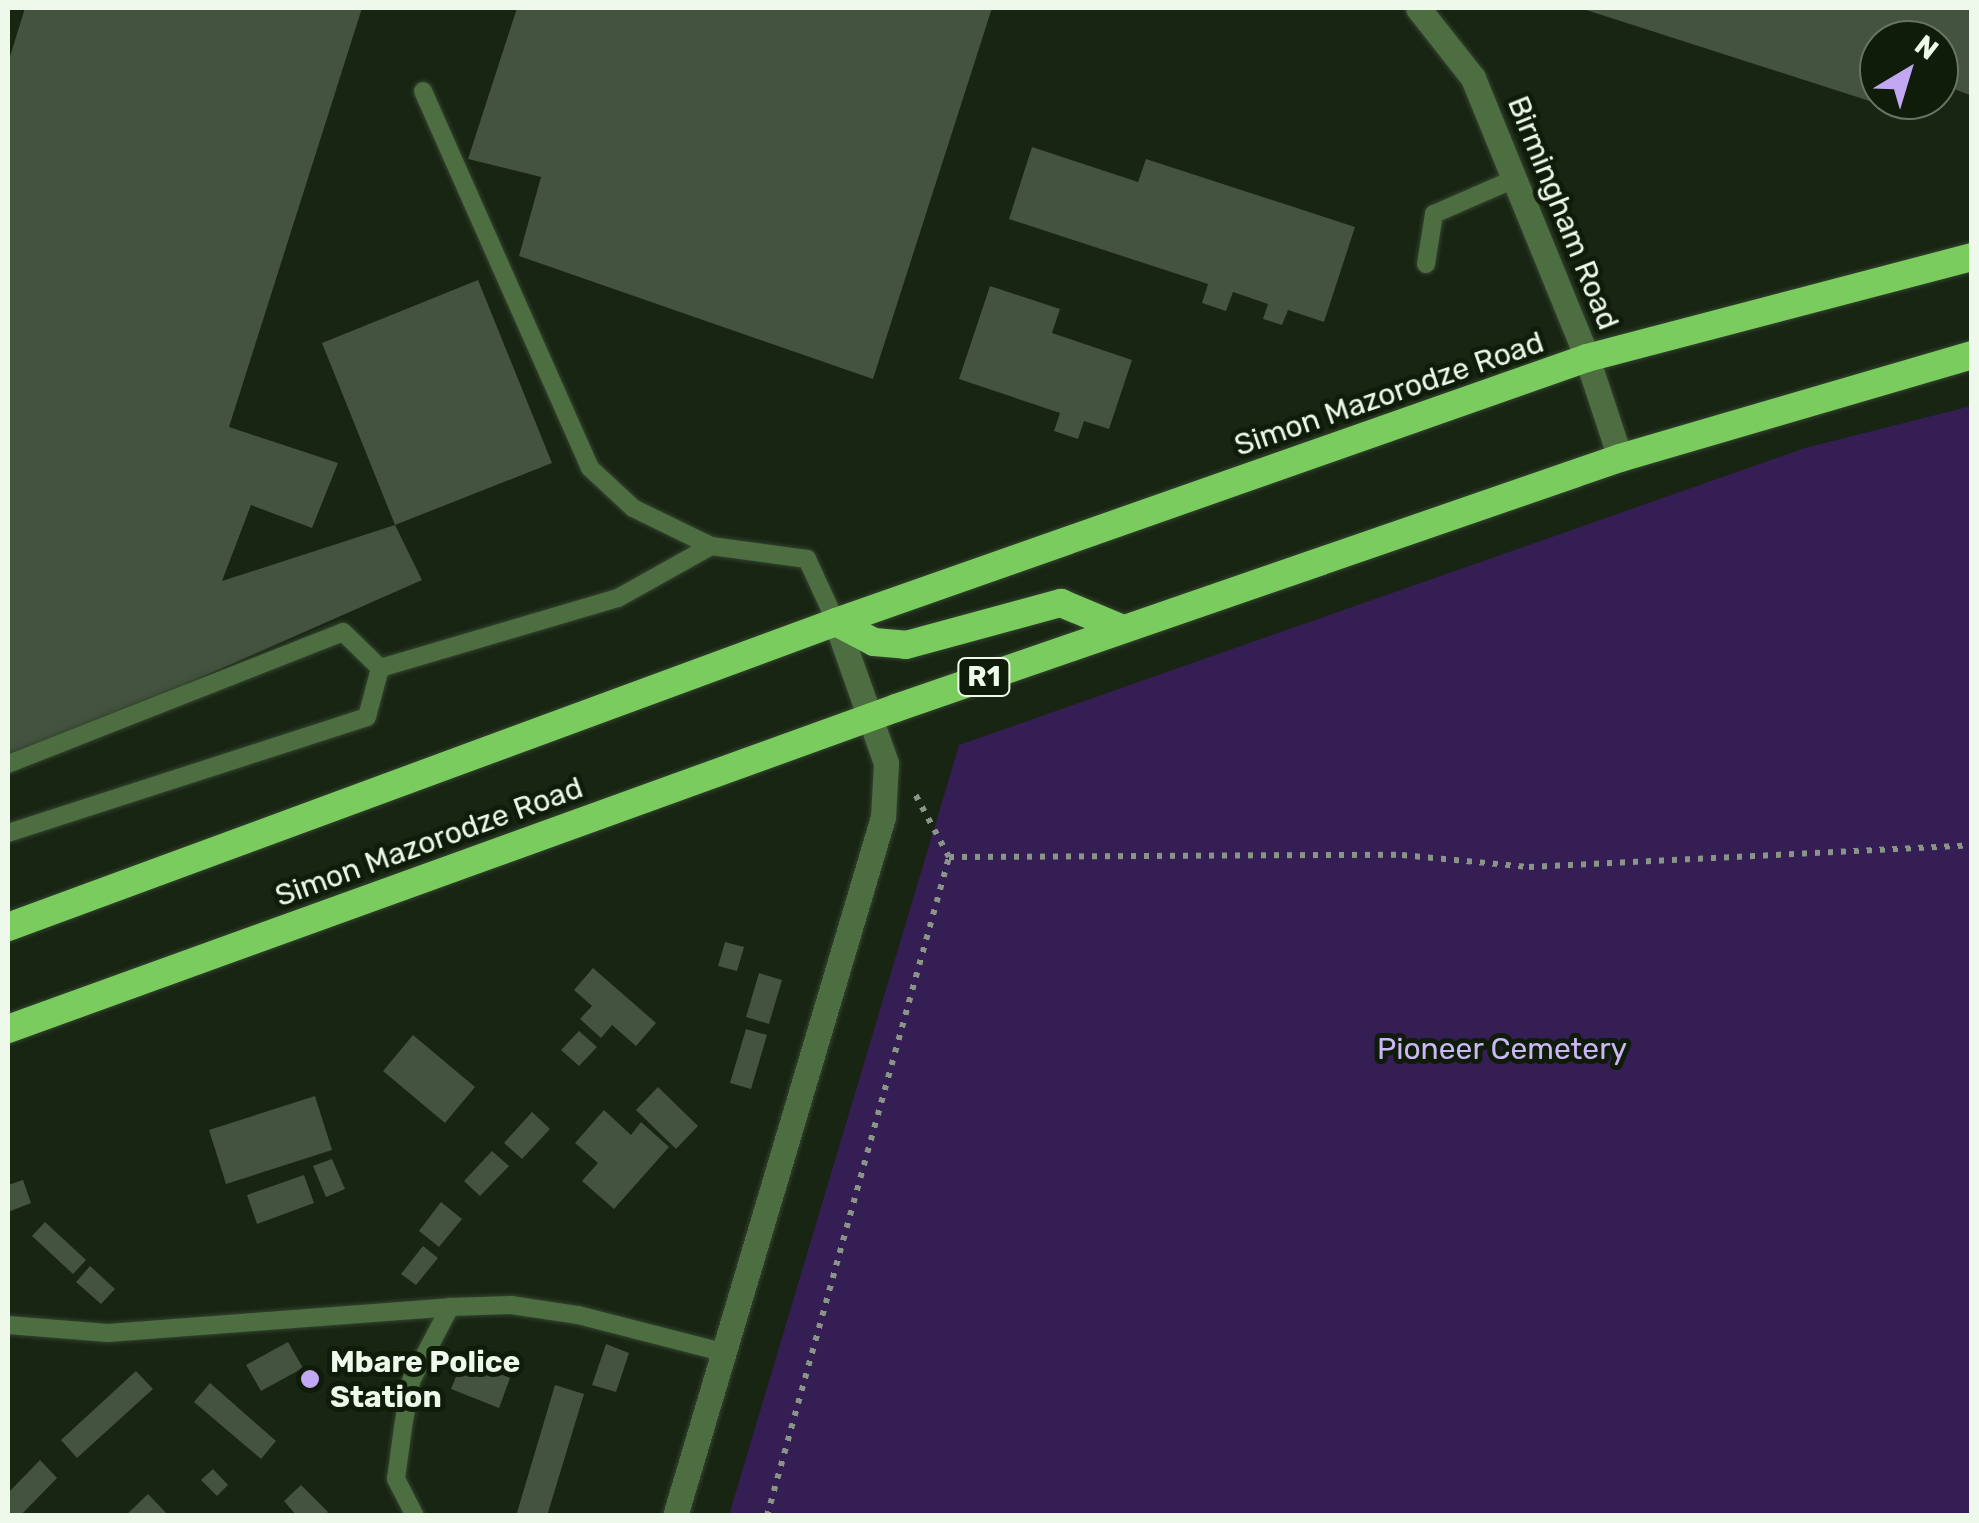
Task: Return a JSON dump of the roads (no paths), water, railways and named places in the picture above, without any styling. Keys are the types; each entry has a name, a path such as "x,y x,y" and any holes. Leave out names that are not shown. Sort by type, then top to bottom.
{"highway":[{"name":"Simon Mazorodze Road","path":"8,928 836,622 1588,358 1972,257"},
{"name":"Simon Mazorodze Road","path":"8,1030 873,716 1620,458 1972,355"},
{"path":"836,622 874,642 906,645 1061,602 1124,629"}],"street":[{"name":"Birmingham Road","path":"1418,8 1473,78 1588,358 1620,458"},
{"path":"675,1516 883,817 886,764 873,716 836,622"}],"lane":[{"path":"423,90 590,468 633,508 711,546 806,559 836,622"},
{"path":"1426,264 1434,214 1514,179"},
{"path":"380,668 618,598 711,546"},
{"path":"8,764 344,632 380,668"},
{"path":"8,833 367,717 380,668"},
{"path":"8,1324 108,1333 511,1305 578,1314 726,1353"},
{"path":"416,1516 396,1479 403,1426 411,1381 450,1307"}],"place":[{"name":"Mbare Police Station","path":"310,1379"}],"park label":[{"name":"Pioneer Cemetery","path":"1502,1049"}]}
